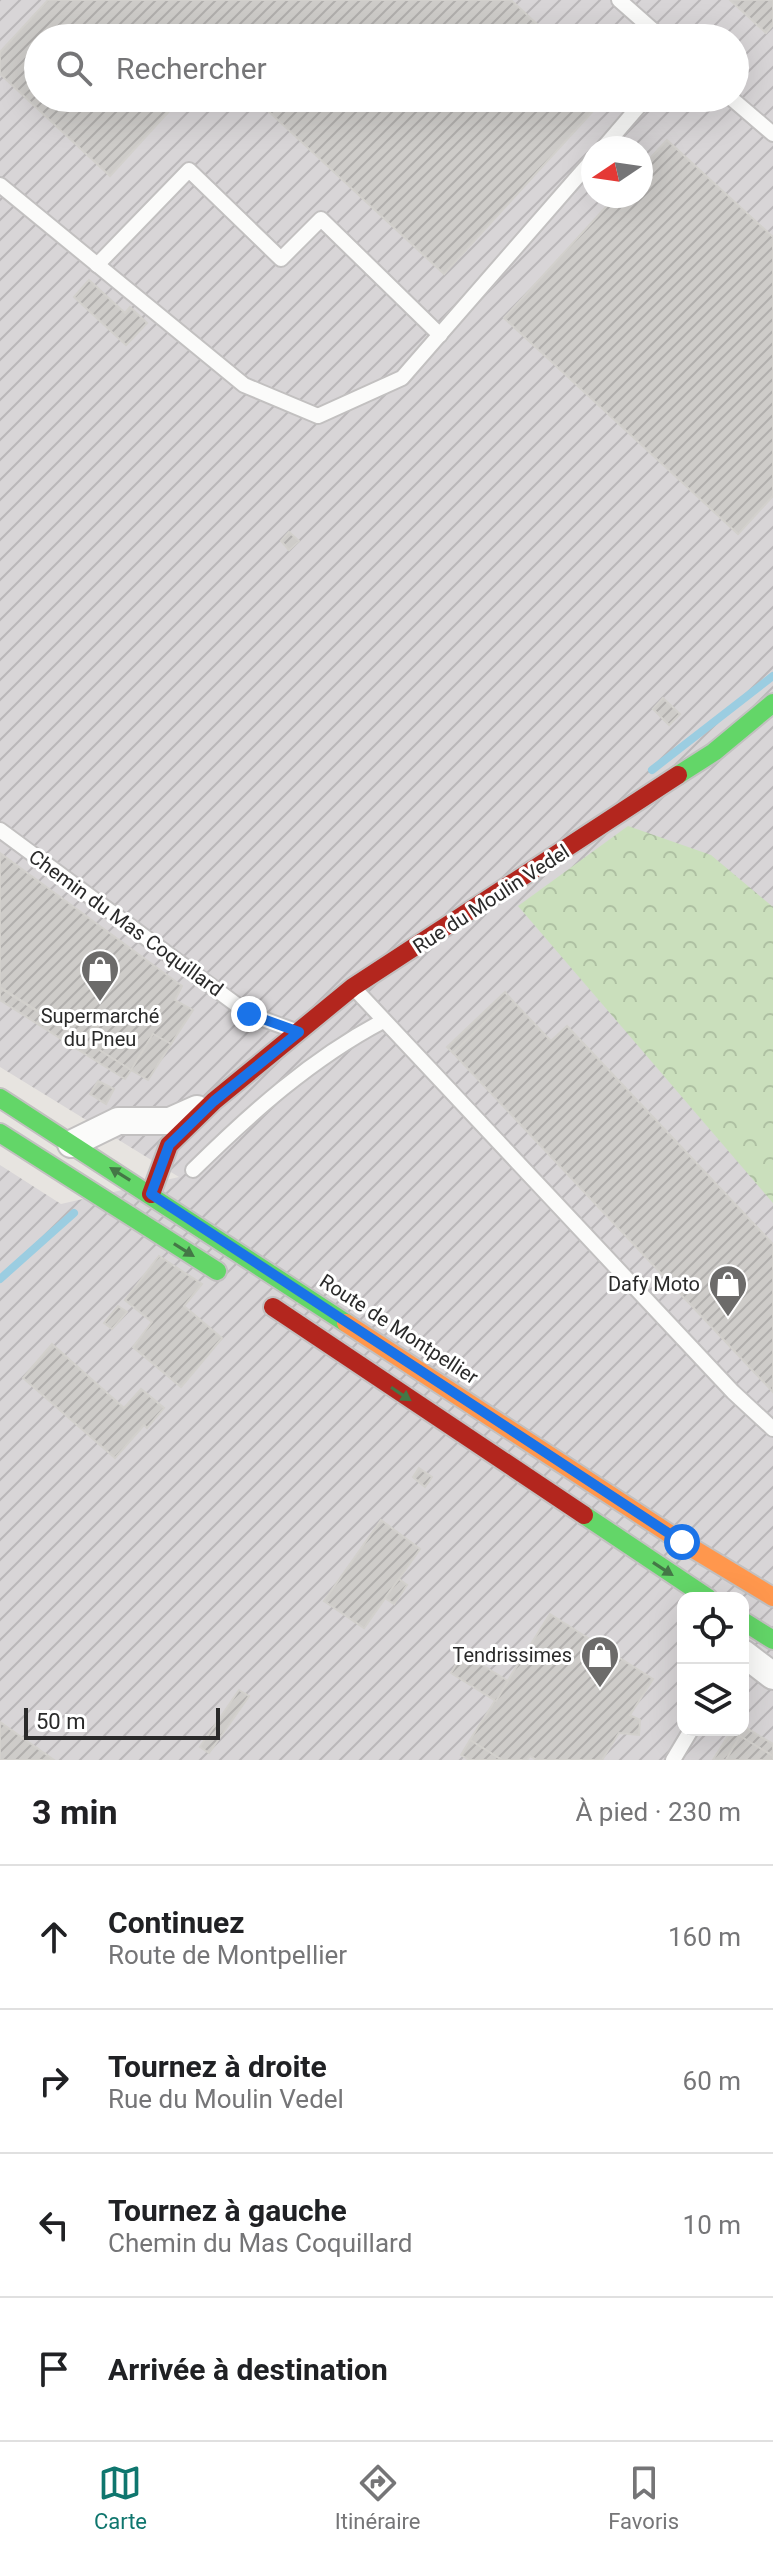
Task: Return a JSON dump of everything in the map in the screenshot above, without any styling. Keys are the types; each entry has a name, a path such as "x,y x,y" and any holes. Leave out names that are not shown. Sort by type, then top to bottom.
{"main road":[{"name":"Rue du Moulin Vedel","path":"151,1194 169,1145 214,1101 353,987 714,752 773,703"},
{"name":"Route de Montpellier","path":"0,1098 682,1542 773,1597"},
{"path":"0,1133 231,1280"},
{"path":"257,1296 699,1592"},
{"path":"749,1625 773,1640"}],"street":[{"name":"Rue du Moulin Vedel","path":"71,1144 118,1121 170,1121 214,1101"},
{"path":"528,1480 575,1524 677,1600"},
{"path":"749,1658 773,1676"}],"lane":[{"path":"619,0 646,24"},
{"path":"613,136 634,112"},
{"path":"747,112 773,134"},
{"path":"97,265 189,170 281,259 321,219 440,335"},
{"path":"0,185 244,385 318,416 402,378 581,173"},
{"name":"Chemin du Mas Coquillard","path":"0,830 249,1014 299,1032"},
{"path":"353,987 733,1392 773,1429"},
{"path":"193,1170 252,1112 346,1040 383,1021"},
{"path":"673,1760 687,1736"}],"shaded area":[{"path":"0,0 773,0 773,1760 0,1760 0,1165 61,1204 179,1177 0,1067"}],"green space":[{"path":"628,826 711,855 773,907 773,1203 518,906"}],"building":[{"path":"48,0 511,0 537,24 26,24"},
{"path":"730,0 773,0 773,25 766,33"},
{"path":"24,26 24,96 0,74 0,52"},
{"path":"41,112 168,112 110,176"},
{"path":"269,112 592,112 444,274"},
{"path":"667,140 773,237 773,496 738,534 504,318 605,208 653,208 653,155"},
{"path":"89,280 125,313 130,307 147,323 126,345 74,297"},
{"path":"289,532 299,541 289,550 281,541"},
{"path":"663,698 680,714 669,725 653,709"},
{"path":"0,853 182,986 175,1000 193,1010 171,1044 153,1034 131,1070 0,987"},
{"path":"0,988 82,1039 77,1049 0,1000"},
{"path":"505,992 510,998 453,1053 447,1047"},
{"path":"510,998 551,1041 567,1026 773,1244 773,1392 453,1053"},
{"path":"153,1034 171,1044 148,1080 131,1070"},
{"path":"82,1039 131,1070 125,1079 77,1049"},
{"path":"98,1081 114,1089 106,1104 90,1094"},
{"path":"159,1256 202,1284 184,1306 222,1338 181,1387 133,1347 152,1322 125,1300"},
{"path":"118,1306 127,1312 112,1329 104,1323"},
{"path":"52,1344 124,1408 141,1389 164,1408 115,1458 23,1378"},
{"path":"419,1468 432,1477 425,1487 413,1477"},
{"path":"381,1520 420,1549 364,1628 324,1601"},
{"path":"399,1579 407,1585 394,1604 385,1598"},
{"path":"550,1614 653,1679 630,1715 640,1720 639,1735 619,1733 602,1760 537,1760 530,1756 527,1760 502,1760 470,1740"},
{"path":"463,1653 508,1681 496,1701 451,1673"},
{"path":"239,1690 249,1696 209,1753 200,1747"},
{"path":"0,1722 54,1760 0,1760"},
{"path":"749,1730 773,1744 773,1756 739,1736 749,1736"},
{"path":"728,1736 740,1736 726,1760 713,1760"},
{"path":"740,1736 773,1756 773,1760 726,1760"},
{"path":"470,1740 502,1760 469,1760 461,1755"}],"waterway":[{"path":"652,770 773,676"},
{"path":"0,1279 74,1213"}],"traffic: fast":[{"path":"678,775 714,752 773,703"},
{"path":"0,1098 346,1323"},
{"path":"0,1133 217,1271"},
{"path":"584,1515 699,1592"},
{"path":"749,1625 773,1640"}],"traffic: slow":[{"path":"346,1323 682,1542 773,1597"}],"traffic: jam":[{"path":"151,1194 169,1145 214,1101 353,987 678,775"},
{"path":"273,1307 584,1515"}],"place":[{"name":"Supermarché du Pneu","path":"100,1003"},
{"name":"Dafy Moto","path":"728,1318"},
{"name":"Tendrissimes","path":"600,1689"}],"route":[{"path":"249,1014 299,1032 214,1101 169,1145 151,1194 682,1542"}]}
